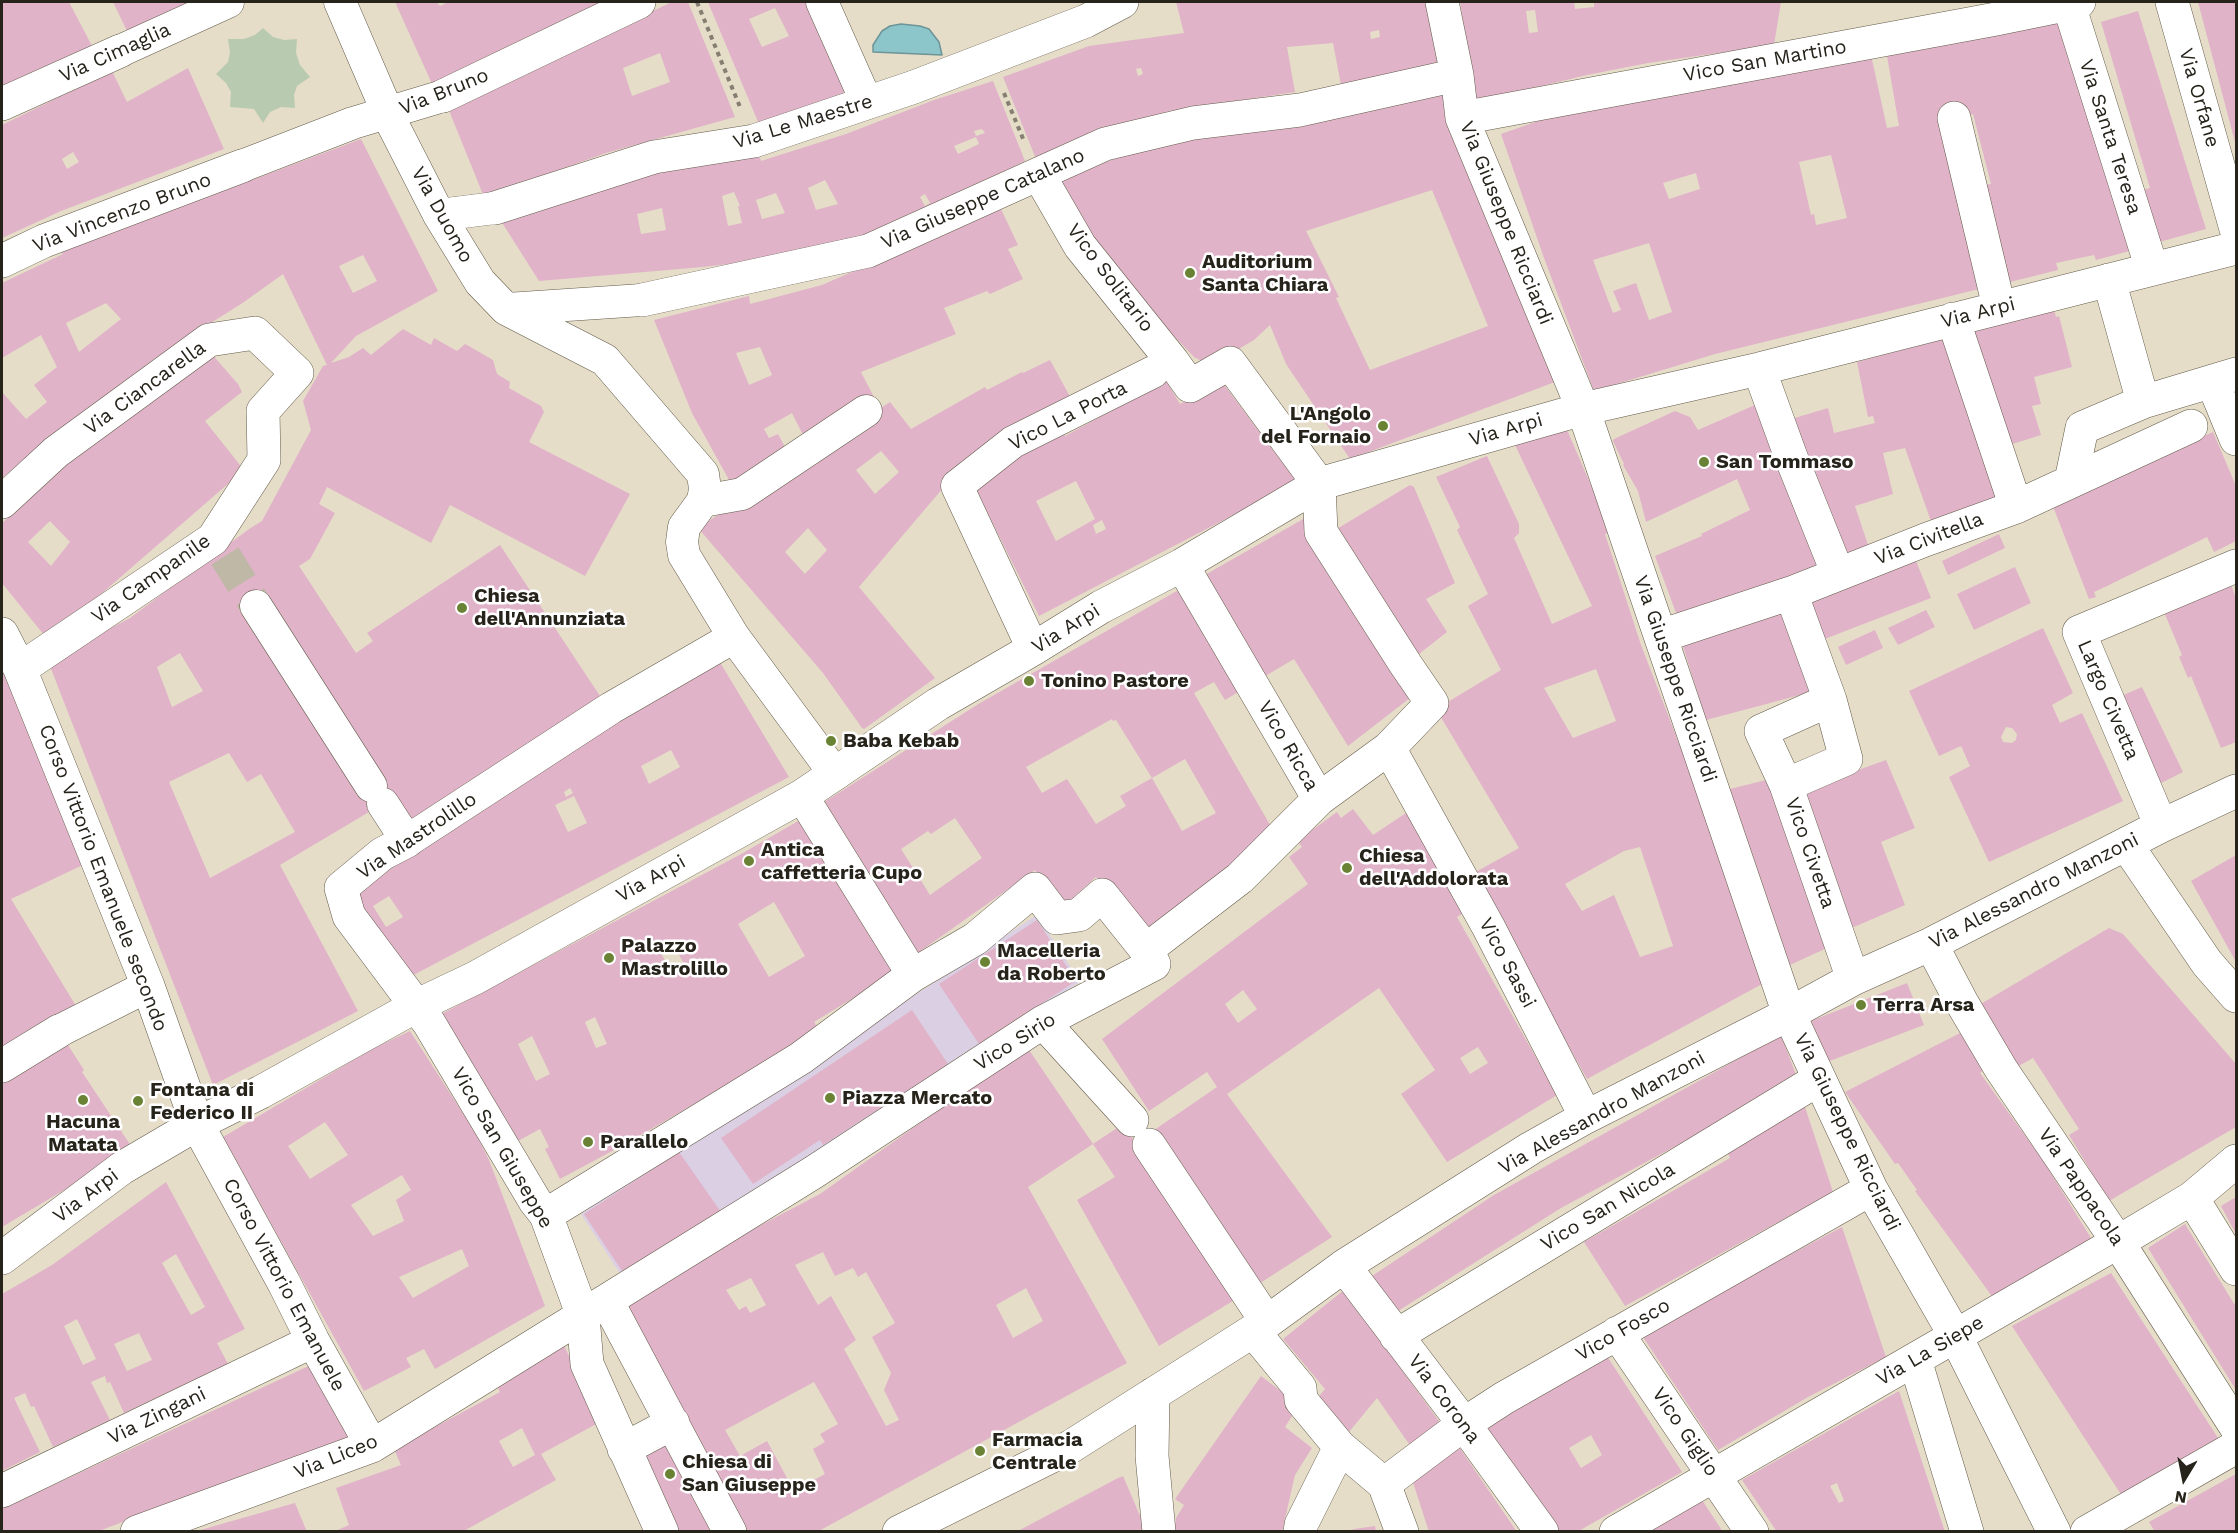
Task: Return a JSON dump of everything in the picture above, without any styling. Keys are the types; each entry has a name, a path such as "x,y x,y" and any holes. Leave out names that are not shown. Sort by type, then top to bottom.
{"street":[{"name":"Via Cimaglia","path":"2,105 228,2"},
{"name":"Via Duomo","path":"340,2 393,125 439,215 480,282 506,309 604,360 703,474 705,489 703,501"},
{"name":"Via Bruno","path":"242,166 353,123 390,114 443,96 639,2"},
{"path":"822,2 867,103"},
{"name":"Via Le Maestre","path":"439,215 495,208 654,157 754,141 990,58 1086,21 1122,2"},
{"name":"Via Giuseppe Ricciardi","path":"1442,2 1457,75 1462,118 1583,409 1789,1014 1871,1189 1956,1337 2054,1532"},
{"path":"1955,2 1996,19"},
{"name":"Via Orfane","path":"2172,2 2236,229"},
{"name":"Vico San Martino","path":"1462,118 2074,3"},
{"name":"Via Santa Teresa","path":"2074,3 2152,269"},
{"name":"Via Giuseppe Catalano","path":"506,309 642,300 868,251 1105,144 1193,123 1300,110 1457,75"},
{"path":"1954,118 1999,307"},
{"name":"Via Vincenzo Bruno","path":"2,261 44,241 242,166"},
{"name":"Vico Solitario","path":"1039,175 1080,246 1190,386 1230,363 1319,484"},
{"name":"Via Arpi","path":"2,1258 122,1168 197,1124 261,1092 416,1006 475,978 802,796 938,704 1101,607 1182,565 1319,484 1583,409 1759,369 2236,248"},
{"path":"2109,280 2143,402"},
{"path":"1953,319 2016,507"},
{"name":"Via Ciancarella","path":"2,502 56,452 209,340 255,333 297,373"},
{"path":"1759,369 1838,574"},
{"name":"Vico La Porta","path":"1033,649 957,486 1013,442 1153,372"},
{"name":"Via Campanile","path":"20,669 219,547 264,460 263,411 297,373"},
{"path":"2071,481 2082,428 2143,402 2225,378 2236,439"},
{"path":"835,774 734,637 684,555 682,542 684,527 703,501 742,494 866,411"},
{"name":"Via Civitella","path":"1661,636 1791,593 2016,507 2191,426"},
{"name":"Vico Ricca","path":"1182,565 1319,799 1389,748 1432,703 1321,532 1319,484"},
{"name":"Largo Civetta","path":"2161,826 2079,633 2236,566"},
{"name":"Vico Civetta","path":"1791,593 1830,700 1846,759 1786,785 1853,979"},
{"path":"256,606 407,841"},
{"name":"Corso Vittorio Emanuele secondo","path":"2,634 20,669 148,986 197,1124"},
{"name":"Via Mastrolillo","path":"416,1006 349,916 341,888 382,854 407,841 611,708 734,637"},
{"path":"1786,785 1761,731 1830,700"},
{"name":"Vico Sassi","path":"1389,748 1489,928 1586,1117"},
{"name":"Via Alessandro Manzoni","path":"899,1532 1070,1447 1260,1327 1344,1266 1531,1148 1586,1117 1853,979 1931,944 2161,826 2236,791"},
{"path":"802,796 913,975"},
{"path":"546,1215 801,1058 913,975 975,939 1035,889 1057,918 1079,915 1102,895 1146,950 1240,878 1319,799"},
{"path":"2126,844 2207,963 2236,996"},
{"name":"Via Pappacola","path":"1931,944 1962,1004 2001,1069 2118,1242 2236,1427"},
{"name":"Vico Sirio","path":"595,1309 814,1172 1043,1022 1154,964 1146,950"},
{"path":"2,1066 59,1031 148,986"},
{"name":"Vico San Giuseppe","path":"416,1006 429,1023 535,1202 546,1215 595,1309 673,1423 730,1532"},
{"path":"1043,1022 1140,1132 1300,1388 1301,1400 1340,1447 1384,1484 1402,1532"},
{"name":"Vico San Nicola","path":"1396,1336 1819,1079"},
{"name":"Corso Vittorio Emanuele","path":"197,1124 372,1446"},
{"name":"Via La Siepe","path":"1616,1532 1714,1473 1956,1337 2118,1242 2192,1197 2236,1161"},
{"name":"Vico Fosco","path":"1384,1484 1464,1424 1617,1333 1871,1189"},
{"path":"2192,1197 2236,1269"},
{"name":"Via Corona","path":"1344,1266 1464,1424 1542,1532"},
{"name":"Vico San Giuseppe","path":"595,1309 587,1364 662,1532"},
{"name":"Via Liceo","path":"137,1532 372,1446 595,1309"},
{"name":"Vico Giglio","path":"1617,1333 1752,1532"},
{"name":"Via Zingani","path":"2,1491 313,1341"},
{"path":"1915,1360 1967,1532"},
{"path":"1153,1394 1152,1456 1159,1532"},
{"path":"624,1449 673,1423"},
{"path":"1300,1532 1301,1525 1340,1447"},
{"path":"2087,1532 2236,1447"}],"path":[{"path":"697,2 754,141"},
{"path":"990,58 1039,175"}],"shaded area":[{"name":"Piazza Mercato","path":"1037,915 1080,982 623,1278 581,1214"}],"green space":[{"path":"263,28 273,37 284,40 297,39 296,53 300,65 310,77 297,86 294,95 295,108 281,107 270,112 263,123 254,109 230,107 231,92 226,83 216,74 228,62 230,52 228,39 244,39 255,35"}],"water":[{"path":"901,24 929,29 939,42 942,55 873,52 873,45 882,31 890,26"}],"building":[{"path":"2,2 69,2 92,46 2,87"},
{"path":"113,2 197,2 128,33"},
{"path":"395,2 437,2 440,6 448,2 610,2 433,86"},
{"path":"672,2 688,2 735,117 606,153 484,197 448,108 527,74 525,71","holes":["660,53 670,82 632,96 623,68"]},
{"path":"708,2 808,2 849,98 761,129","holes":["775,8 789,36 762,47 749,19"]},
{"path":"1176,2 1429,2 1441,66 1341,85 1333,43 1287,47 1295,92 1169,111 1126,123 1036,159 1003,77 1089,46 1184,33","holes":["1379,30 1380,37 1371,39 1370,32","1141,68 1143,74 1138,76 1136,69"]},
{"path":"1460,2 1574,2 1575,9 1594,7 1594,2 1781,2 1774,45 1648,63 1475,102","holes":["1535,10 1538,32 1529,33 1526,11"]},
{"path":"2198,2 2236,2 2236,146"},
{"path":"2138,11 2206,229 2156,243 2142,190 2150,188 2101,22"},
{"path":"2068,12 2137,249 2096,260 2094,255 2056,263 2058,270 2006,283 1979,186 1991,184 1973,114 1954,118 1979,289 1715,354 1594,391 1501,134 1564,112 1871,55 1887,128 1899,126 1885,44","holes":["1831,155 1847,218 1816,225 1814,214 1811,215 1799,162","1696,173 1700,189 1669,199 1663,183","1649,243 1672,312 1649,320 1636,283 1613,291 1621,310 1613,313 1593,260"]},
{"path":"188,68 224,149 61,211 2,238 2,125 112,71 127,102","holes":["73,152 79,162 67,169 62,159"]},
{"path":"993,81 1025,161 859,243 794,256 703,267 539,281 501,221 602,184 758,152 761,161 846,134 934,100","holes":["982,129 985,133 976,136 974,131","976,137 979,144 958,154 954,146","825,180 838,204 816,210 808,188","734,192 740,206 738,206 742,223 728,226 722,196","776,193 785,213 762,219 756,200","925,194 930,203 925,206 920,197","662,208 666,230 641,234 637,214"]},
{"path":"1442,92 1555,382 1350,459 1286,364 1270,325 1254,340 1230,354 1206,363 1194,357 1092,240 1055,180 1173,138","holes":["1432,190 1488,326 1370,370 1336,298 1339,297 1306,231"]},
{"path":"361,139 438,291 356,336 331,363 349,357 363,348 371,355 403,329 431,345 434,338 457,351 465,344 493,360 497,374 510,382 509,388 541,406 544,412 529,442 630,494 585,576 450,505 431,543 327,487 319,504 335,513 310,559 299,566 356,653 373,641 367,633 500,545 604,702 406,827 389,800 280,865 358,1011 213,1085 48,661 130,618 262,521 311,430 303,401 323,366 327,365 283,274 244,302 154,359 46,441 2,478 2,392 26,419 47,402 34,385 57,367 41,335 2,358 2,283 63,254 61,252","holes":["363,255 377,281 353,293 339,266","106,303 121,319 79,352 66,323","256,596 288,682 240,606","180,653 203,691 172,707 157,667","229,753 247,782 261,774 295,832 210,878 169,782"]},
{"path":"1000,207 1018,245 1008,249 1023,279 990,294 987,291 944,308 956,334 861,372 876,401 803,435 792,413 764,429 769,438 778,434 791,458 734,489 692,413 654,320 749,296 750,304 822,285","holes":["760,347 772,375 749,385 736,353"]},
{"path":"2054,310 2056,317 2059,316 2072,367 2034,377 2041,404 2032,406 2041,435 2000,448 1963,334"},
{"path":"1949,337 2002,496 1932,524 1905,448 1883,453 1893,494 1855,506 1869,548 1841,558 1788,420 1828,408 1834,433 1875,423 1873,416 1868,417 1857,362"},
{"path":"210,352 238,384 242,392 205,421 244,470 48,640 2,583 2,523 60,469","holes":["50,521 70,542 51,566 28,542"]},
{"path":"1050,360 1073,402 954,475 859,587 935,678 864,729 823,673 698,528 890,402 911,429 985,387 987,390","holes":["881,451 899,472 875,494 856,470","808,528 827,550 805,574 785,552"]},
{"path":"1166,381 1180,404 1222,382 1297,482 1039,616 972,482 1060,428 1065,436","holes":["1076,481 1095,519 1056,541 1036,501","1102,520 1106,529 1096,534 1093,525"]},
{"path":"1755,405 1822,570 1679,621 1655,556 1702,536 1701,534 1750,510 1737,479 1646,522 1638,491 1613,441 1675,411 1690,417 1698,430"},
{"path":"1565,425 1611,532 1605,534 1641,645 1700,798 1764,983 1587,1079 1472,874 1519,848 1436,709 1501,670 1468,606 1488,594 1457,530 1460,527 1436,477 1487,456 1519,524 1519,533 1514,538 1552,624 1592,606 1515,445","holes":["1596,669 1616,721 1573,738 1544,688","1640,847 1673,946 1640,957 1614,895 1582,911 1565,884 1624,851"]},
{"path":"2213,432 2236,486 2236,541 2214,552 2207,537 2094,592 2096,597 2089,599 2052,504"},
{"path":"1410,485 1414,487 1455,583 1426,599 1447,632 1410,661 1330,533"},
{"path":"1305,518 1419,691 1348,746 1294,659 1225,700 1214,682 1194,693 1273,830 1142,937 1096,877 1059,910 1035,870 915,955 818,806 980,703","holes":["1112,719 1116,720 1152,778 1120,796 1126,806 1096,824 1067,779 1042,793 1026,767","1185,759 1216,813 1182,831 1152,778","955,818 982,858 930,895 901,849 928,831 931,834"]},
{"path":"1999,534 2005,548 1948,575 1942,561"},
{"path":"1914,556 1931,598 1822,640 1806,598"},
{"path":"2015,567 2031,603 1974,630 1957,594"},
{"path":"2230,582 2236,598 2236,742 2221,748 2191,676 2188,678 2179,657 2182,655 2164,612"},
{"path":"1788,604 1819,690 1706,720 1681,640"},
{"path":"1926,610 1935,627 1898,645 1888,628"},
{"path":"2043,628 2073,693 2052,705 2060,723 2082,713 2123,801 1989,862 1949,777 1970,766 1962,748 1961,746 1939,756 1909,691","holes":["2006,727 2012,728 2017,734 2016,740 2012,743 2003,742 2001,737"]},
{"path":"1875,630 1883,648 1846,665 1838,647"},
{"path":"2,658 85,864 11,899 76,1006 2,1053"},
{"path":"718,659 789,777 404,980 334,903","holes":["671,750 680,767 649,784 641,766","570,788 573,793 566,797 564,792","574,796 587,823 568,832 555,805","389,896 403,917 386,927 373,906"]},
{"path":"2142,687 2183,772 2161,783 2121,696"},
{"path":"1886,760 1915,828 1881,842 1905,905 1854,927 1805,789"},
{"path":"1770,779 1827,948 1790,965 1730,789"},
{"path":"1353,809 1373,835 1406,813 1470,909 1457,917 1557,1095 1447,1162 1401,1094 1435,1070 1379,988 1227,1094 1332,1237 1257,1285 1147,1135 1217,1087 1207,1072 1149,1111 1102,1039 1308,884 1289,857 1302,847 1299,843 1311,831 1337,812 1341,818","holes":["1243,990 1257,1009 1238,1023 1225,1004","1478,1047 1488,1063 1470,1074 1460,1058"]},
{"path":"805,817 894,973 814,1022 820,1031 627,1143 560,1179 545,1149 549,1147 540,1129 518,1141 436,1017 743,853","holes":["774,902 805,956 769,977 738,924","673,944 684,964 671,972 660,951","595,1017 607,1044 596,1048 585,1022","532,1036 550,1074 536,1081 518,1044"]},
{"path":"2236,855 2236,962 2191,881"},
{"path":"1037,920 1076,981 979,1044 939,984"},
{"path":"2109,928 2123,934 2236,1064 2236,1127 2109,1201 2069,1135 2079,1129 2033,1058 2015,1068 1979,1005"},
{"path":"1907,983 1924,1025 1827,1062 1811,1021"},
{"path":"912,1010 948,1064 823,1145 820,1140 753,1184 721,1138"},
{"path":"1966,1030 1985,1069 1980,1073 2044,1162 2094,1243 1994,1299 1845,1092"},
{"path":"410,1031 475,1132 489,1160 545,1306 435,1369 424,1349 406,1358 411,1367 364,1391 223,1137 374,1048","holes":["325,1122 348,1155 310,1179 288,1146","402,1175 411,1190 396,1200 404,1221 373,1236 351,1205","462,1249 469,1266 413,1298 399,1277"]},
{"path":"1781,1035 1798,1080 1561,1208 1398,1311 1372,1276 1494,1195"},
{"path":"66,1042 84,1070 82,1072 133,1149 2,1227 2,1080"},
{"path":"1027,1047 1093,1144 1028,1187 1127,1363 817,1532 739,1532 620,1308 742,1235 820,1194","holes":["823,1252 835,1276 853,1268 858,1277 866,1272 895,1323 872,1337 891,1373 884,1390 899,1420 886,1426 844,1349 856,1340 831,1296 818,1305 795,1265","751,1278 766,1305 750,1313 746,1306 739,1310 726,1290","1026,1288 1043,1321 1013,1338 996,1305","814,1382 838,1424 820,1434 825,1442 813,1449 825,1474 794,1491 767,1441 740,1456 725,1430"]},
{"path":"1803,1101 1833,1192 1625,1306 1584,1242 1730,1158 1725,1147"},
{"path":"1123,1124 1241,1296 1159,1346 1077,1200 1115,1177 1093,1144"},
{"path":"679,1152 721,1212 624,1274 584,1214"},
{"path":"166,1182 245,1329 217,1343 228,1364 124,1413 105,1376 91,1382 110,1420 53,1447 34,1406 31,1407 25,1393 14,1398 40,1452 2,1471 2,1294 52,1265","holes":["176,1254 205,1307 191,1315 162,1263","77,1319 96,1359 83,1365 64,1326","139,1333 152,1360 127,1371 114,1344"]},
{"path":"2236,1197 2236,1234 2221,1206"},
{"path":"2185,1224 2236,1307 2236,1390 2148,1248"},
{"path":"1842,1227 1886,1357 1808,1397 1718,1450 1641,1334"},
{"path":"2111,1273 2220,1441 2122,1496 2012,1326"},
{"path":"1344,1290 1441,1424 1409,1444 1377,1398 1344,1438 1309,1408 1325,1389 1283,1339"},
{"path":"561,1339 600,1422 541,1454 556,1480 462,1532 333,1532 349,1525 336,1488 401,1465 394,1449 500,1392 493,1379","holes":["522,1428 535,1455 513,1467 499,1441"]},
{"path":"1607,1356 1682,1472 1577,1532 1558,1532 1481,1427","holes":["1591,1435 1602,1455 1581,1468 1569,1448"]},
{"path":"313,1364 350,1437 96,1532 2,1532 2,1509"},
{"path":"1261,1376 1299,1405 1285,1427 1312,1448 1295,1475 1282,1532 1174,1532 1176,1518 1184,1505 1175,1499"},
{"path":"1899,1391 1945,1532 1777,1532 1742,1480","holes":["1837,1483 1844,1501 1839,1503 1830,1486"]},
{"name":"Chiesa di San Giuseppe","path":"669,1435 723,1532 669,1532 636,1452"},
{"path":"1455,1441 1517,1532 1429,1532 1410,1473"},
{"path":"2236,1474 2236,1532 2155,1532 2149,1522"},
{"path":"1123,1476 1147,1532 1016,1532 1118,1478"},
{"path":"1702,1500 1723,1532 1648,1532"},
{"path":"295,1503 307,1532 197,1532 197,1531"},
{"path":"1375,1526 1376,1532 1346,1532 1354,1529"}],"tunnel":[{"path":"225,556 256,606"}],"place":[{"name":"Auditorium Santa Chiara","path":"1190,273"},
{"name":"L'Angolo del Fornaio","path":"1383,426"},
{"name":"San Tommaso","path":"1704,462"},
{"name":"Chiesa dell'Annunziata","path":"462,608"},
{"name":"Tonino Pastore","path":"1029,681"},
{"name":"Baba Kebab","path":"831,741"},
{"name":"Antica caffetteria Cupo","path":"749,861"},
{"name":"Chiesa dell'Addolorata","path":"1347,868"},
{"name":"Palazzo Mastrolillo","path":"609,958"},
{"name":"Macelleria da Roberto","path":"985,962"},
{"name":"Terra Arsa","path":"1861,1005"},
{"name":"Piazza Mercato","path":"830,1098"},
{"name":"Hacuna Matata","path":"83,1100"},
{"name":"Fontana di Federico II","path":"138,1101"},
{"name":"Parallelo","path":"588,1142"},
{"name":"Farmacia Centrale","path":"980,1451"},
{"name":"Chiesa di San Giuseppe","path":"670,1474"}]}
